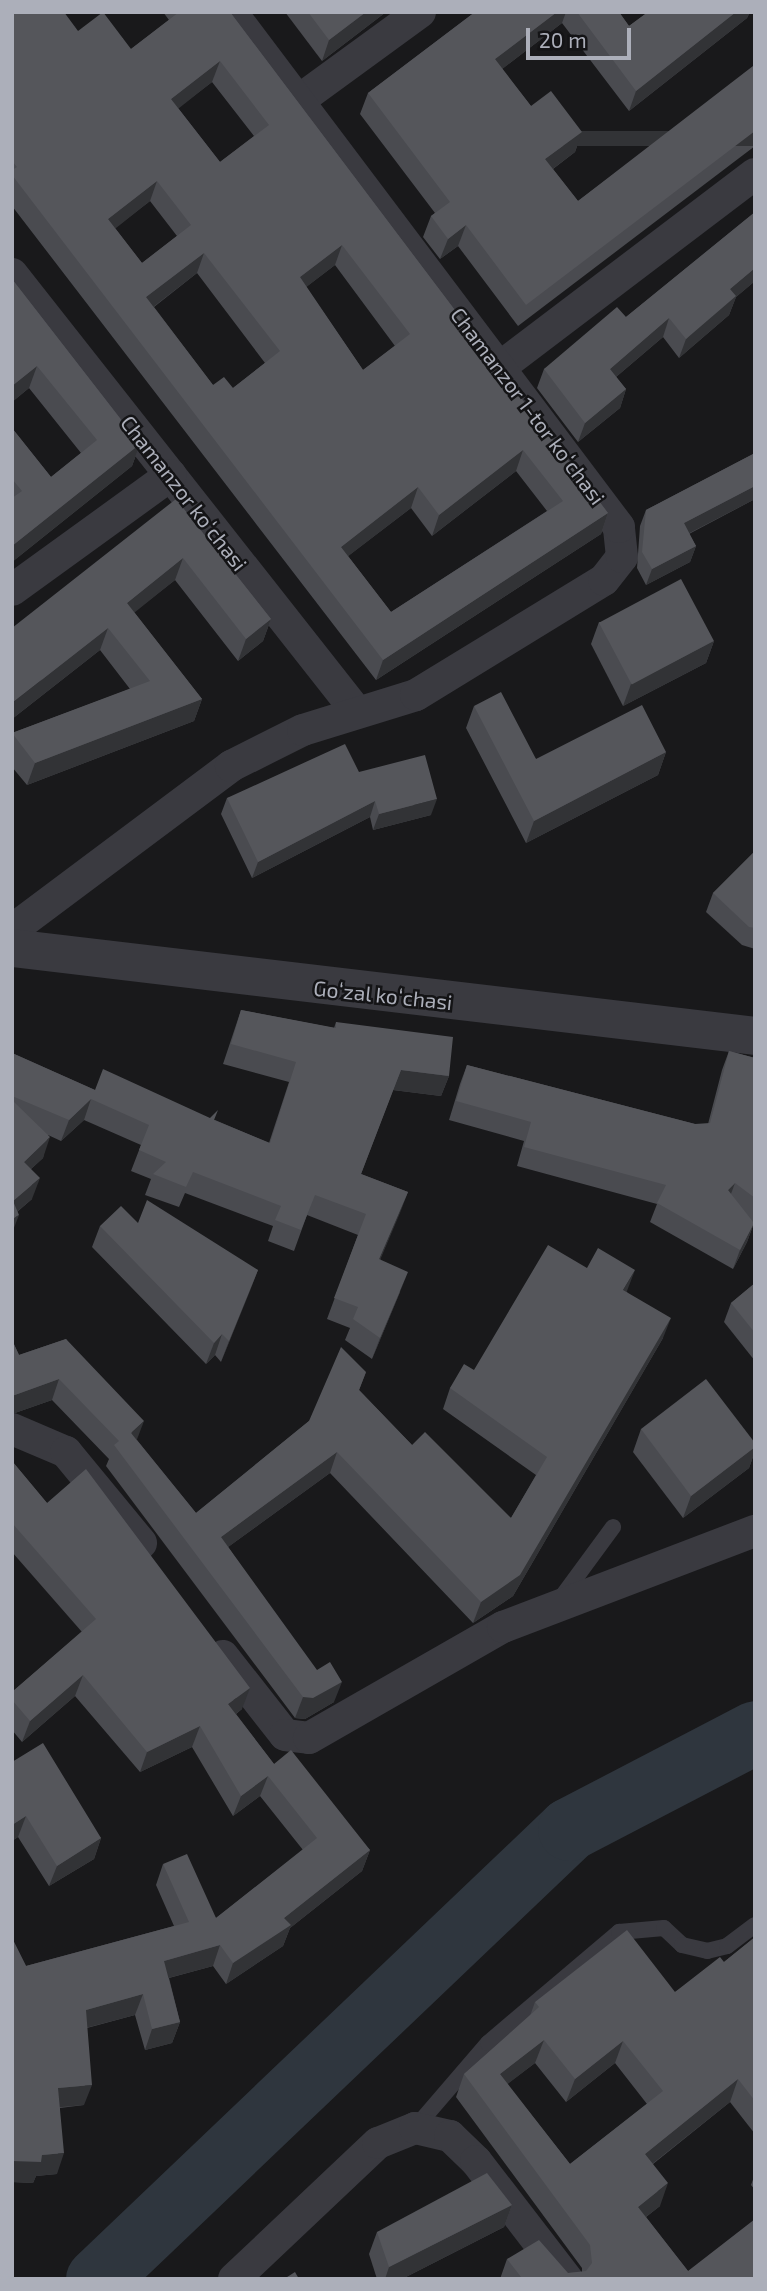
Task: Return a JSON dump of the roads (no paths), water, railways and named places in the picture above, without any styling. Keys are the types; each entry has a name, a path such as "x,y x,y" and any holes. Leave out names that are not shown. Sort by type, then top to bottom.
{"street":[{"name":"Chamanzor 1-tor koʻchasi","path":"12,930 231,766 303,730 416,695 604,580 622,558 619,527 231,12"},
{"path":"298,102 420,12"},
{"path":"499,368 755,174"},
{"name":"Chamanzor koʻchasi","path":"12,274 356,712"},
{"path":"12,590 171,475"},
{"name":"Goʻzal koʻchasi","path":"12,948 755,1036"},
{"path":"12,1429 66,1452 83,1468 158,1566"},
{"path":"207,1633 285,1735 309,1738 503,1627 755,1531"},
{"path":"234,2279 378,2143 415,2128 450,2136 477,2161 568,2279"}],"lane":[{"path":"554,1608 613,1527"},
{"path":"415,2128 488,2043 619,1932 664,1928 682,1945 706,1951 727,1946 755,1925"}],"waterway":[{"path":"97,2279 569,1829 755,1732"}]}
